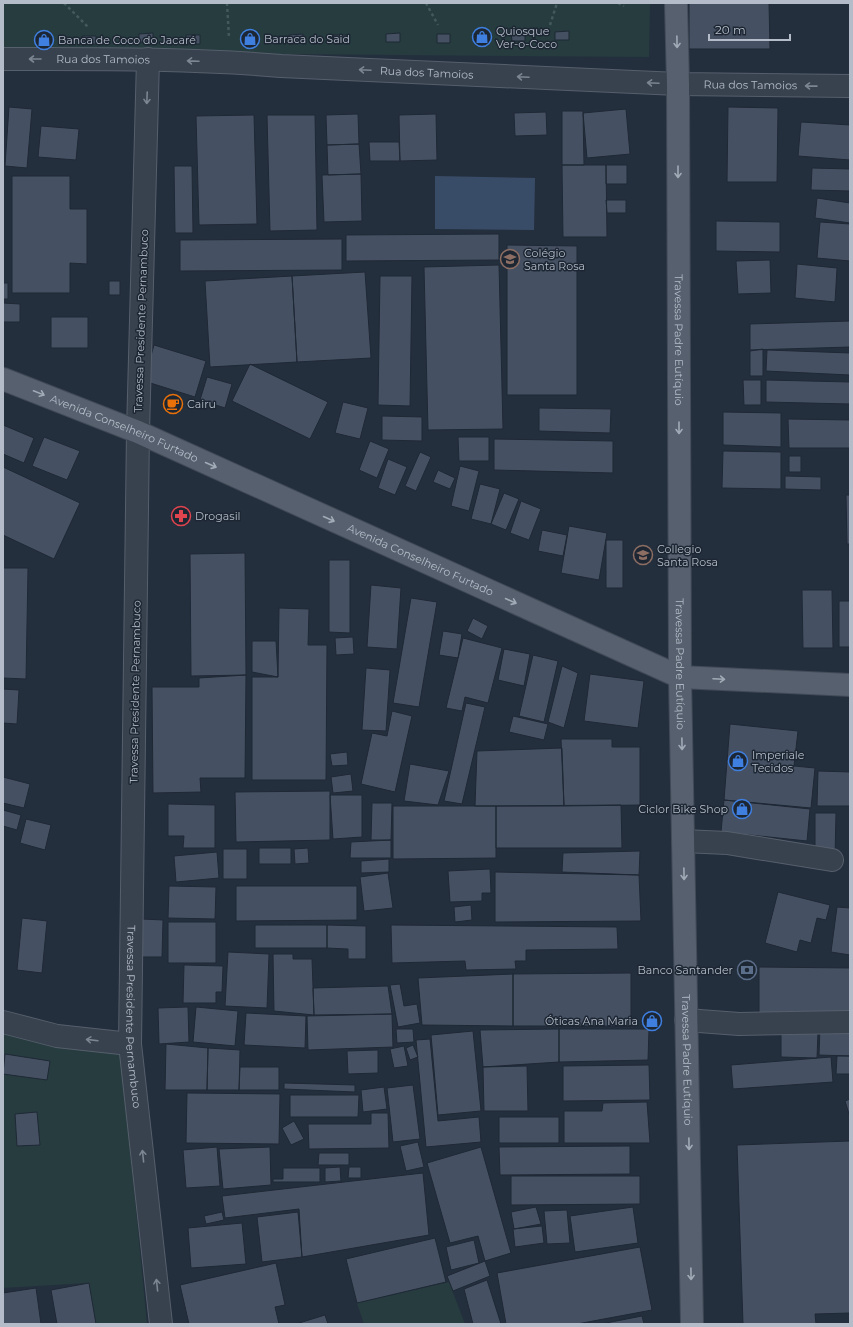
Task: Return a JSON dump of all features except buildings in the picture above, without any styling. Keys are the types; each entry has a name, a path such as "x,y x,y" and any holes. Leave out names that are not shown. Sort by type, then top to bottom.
{"main road":[{"name":"Travessa Padre Eutíquio","path":"676,3 678,84 680,677 692,1324"},
{"name":"Avenida Conselheiro Furtado","path":"3,379 138,432 680,677 850,685"}],"street":[{"name":"Rua dos Tamoios","path":"3,59 148,59 678,84 850,86"},
{"name":"Travessa Presidente Pernambuco","path":"148,59 138,432 130,1044 161,1324"},
{"path":"683,841 727,843 832,860"},
{"path":"686,1020 739,1024 850,1022"},
{"path":"3,1022 57,1036 130,1044"}],"path":[{"path":"64,3 88,27"},
{"path":"227,3 228,28"},
{"path":"426,3 438,24"},
{"path":"550,25 557,3"},
{"path":"618,3 624,6"}],"green space":[{"path":"3,3 650,3 649,57 146,53 3,55"},
{"path":"3,1023 121,1055 147,1324 96,1324 88,1283 3,1288"},
{"path":"449,1282 465,1324 364,1324 357,1303"}],"water":[{"path":"435,176 535,178 534,230 435,229"}],"place":[{"name":"Quiosque Ver-o-Coco","path":"482,37"},
{"name":"Barraca do Said","path":"250,39"},
{"name":"Banca de Coco do Jacaré","path":"44,40"},
{"name":"Colégio Santa Rosa","path":"510,259"},
{"name":"Cairu","path":"173,404"},
{"name":"Drogasil","path":"181,516"},
{"name":"Collegio Santa Rosa","path":"643,555"},
{"name":"Imperiale Tecidos","path":"738,761"},
{"name":"Ciclor Bike Shop","path":"742,809"},
{"name":"Banco Santander","path":"747,970"},
{"name":"Óticas Ana Maria","path":"652,1021"}]}
